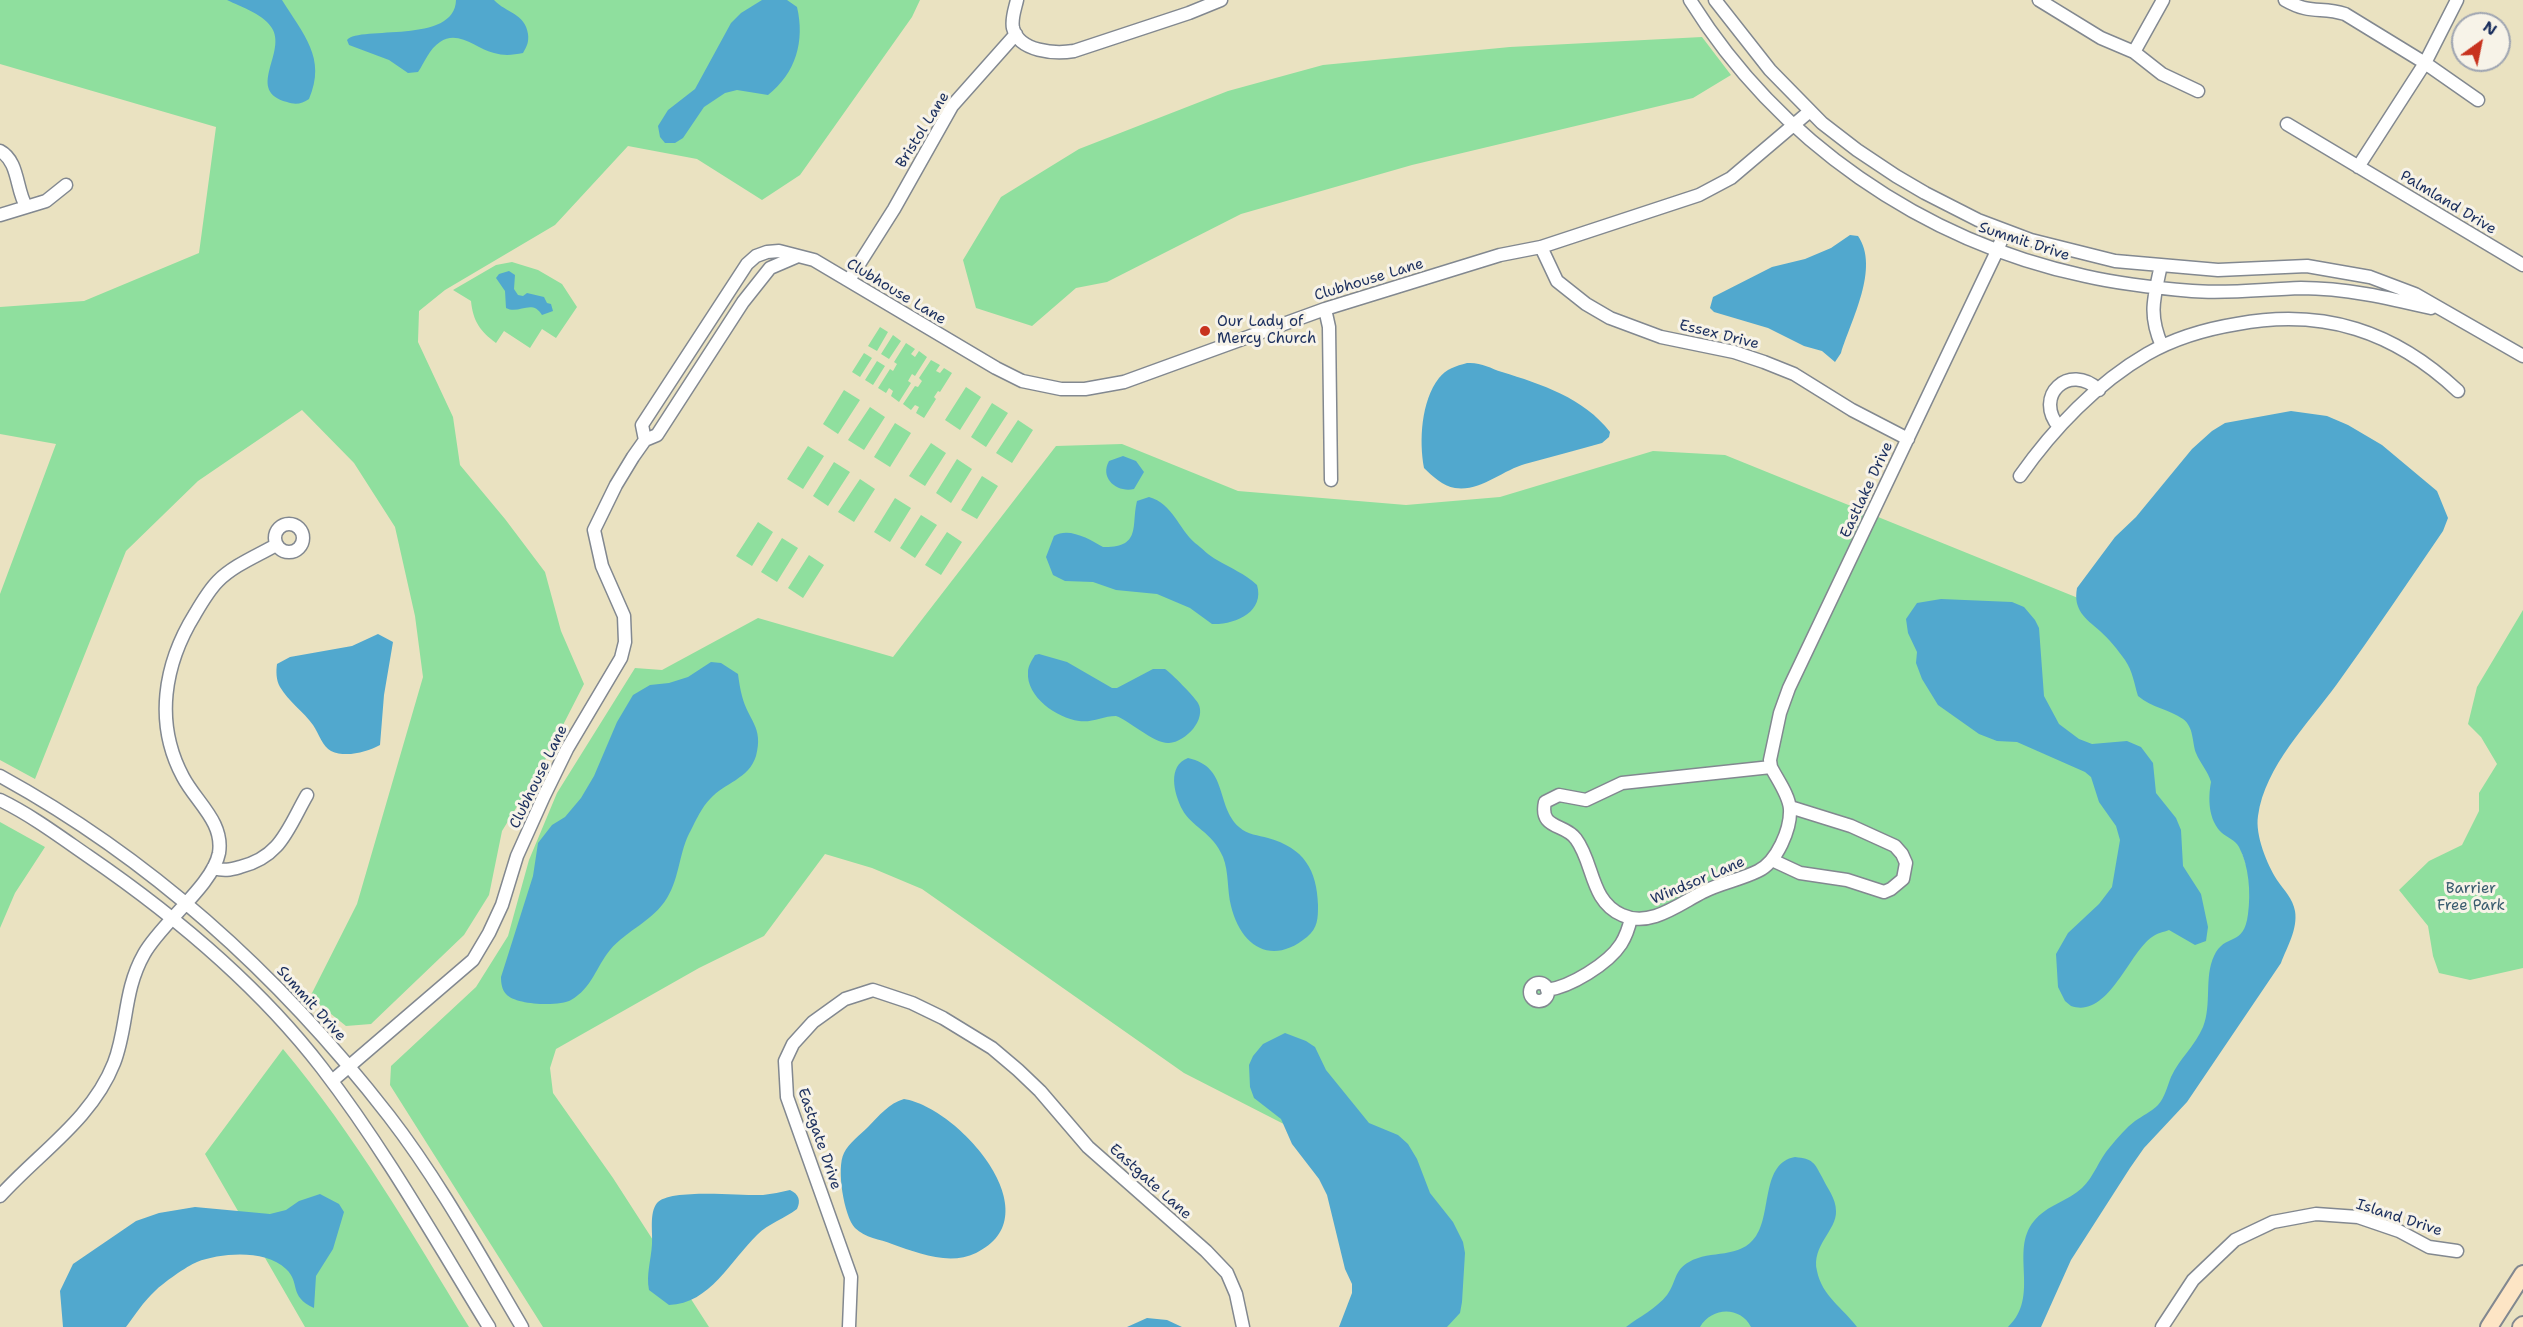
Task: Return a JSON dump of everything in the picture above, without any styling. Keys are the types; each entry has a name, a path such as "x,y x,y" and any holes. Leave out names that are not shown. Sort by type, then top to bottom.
{"main road":[{"path":"2489,1327 2523,1274"}],"street":[{"path":"1017,0 1013,18 1016,34 1028,45 1058,53 1074,51 1190,13 1221,0"},
{"name":"Summit Drive","path":"1690,0 1703,21 1750,81 1831,158 1870,186 1923,218 1997,251 2085,277 2156,288 2196,291 2320,289 2377,296 2438,309"},
{"name":"Summit Drive","path":"1715,0 1770,70 1809,111 1857,150 1925,194 2005,231 2031,240 2115,261 2218,270 2307,266 2343,271 2415,294 2523,356"},
{"path":"2039,0 2101,38 2134,52 2162,74 2199,91"},
{"path":"2134,52 2163,0"},
{"path":"2285,0 2311,11 2336,11 2345,14 2425,63 2478,100"},
{"path":"2358,166 2425,63 2457,0"},
{"name":"Bristol Lane","path":"849,280 894,209 952,106 1016,34"},
{"name":"Clubhouse Lane","path":"645,440 642,425 747,264 756,256 767,252 779,251 814,260 996,368 1022,381 1061,389 1085,389 1124,382 1325,309 1500,255 1541,247 1716,188 1731,178 1809,111"},
{"name":"Palmland Drive","path":"2288,124 2523,265"},
{"path":"0,151 5,153 17,177 21,198 26,206"},
{"path":"0,215 53,197 66,185"},
{"name":"Eastlake Drive","path":"1771,767 1773,742 1789,688 2005,231"},
{"name":"Essex Drive","path":"1541,247 1557,280 1610,318 1661,337 1724,349 1764,362 1794,375 1852,410 1908,439"},
{"name":"Clubhouse Lane","path":"332,1081 473,960 502,905 517,856 543,796 567,748 621,658 626,633 624,616 602,566 594,530 616,485 645,440 657,435 737,312 770,268 787,259 800,256"},
{"path":"2161,266 2152,314 2155,330 2162,346"},
{"path":"1325,309 1329,327 1331,480"},
{"path":"2020,476 2059,427 2121,371 2162,346 2216,327 2257,320 2303,318 2330,322 2391,342 2430,367 2458,391"},
{"path":"2059,427 2051,414 2050,406 2051,397 2061,384 2076,379 2092,384 2098,390"},
{"path":"0,1196 39,1155 80,1119 99,1095 115,1060 127,998 134,976 152,942 213,868 219,852 219,835 213,820 193,794 175,758 166,720 167,680 183,633 208,592 226,574 276,545"},
{"path":"1547,990 1564,988 1609,957 1624,939 1631,918 1616,912 1604,901 1596,889 1578,842 1572,834 1550,823 1543,810 1545,802 1559,795 1586,800 1622,783 1771,767 1790,807 1786,829 1772,860 1800,873 1847,880 1884,892 1892,889 1903,879 1906,863 1895,846 1851,826 1790,807"},
{"name":"Summit Drive","path":"0,776 35,795 104,839 186,901 222,932 278,987 389,1116 462,1225 522,1327"},
{"path":"213,868 224,871 265,858 275,850 307,795"},
{"path":"0,800 53,831 172,918 254,992 292,1031 332,1081 386,1158 489,1327"},
{"name":"Windsor Lane","path":"1631,918 1646,918 1667,912 1706,890 1760,870 1772,860"},
{"name":"Eastgate Drive","path":"849,1327 851,1277 787,1097 784,1074 788,1052 806,1028 828,1010 845,999 873,990 912,1003 944,1018 992,1048 1018,1070"},
{"name":"Eastgate Lane","path":"1018,1070 1040,1091 1088,1147 1206,1251 1227,1273 1236,1294 1243,1327"},
{"name":"Island Drive","path":"2162,1327 2193,1280 2235,1240 2274,1222 2316,1214 2358,1217 2399,1231 2429,1247 2457,1251"}],"green space":[{"path":"0,0 920,0 912,17 800,175 762,200 697,159 628,146 555,225 445,290 419,311 418,342 453,417 460,465 545,572 561,631 584,684 543,764 502,831 489,895 464,935 371,1024 346,1026 310,997 357,904 423,677 415,616 395,527 354,463 302,410 198,481 126,551 35,779 0,760 0,594 56,444 0,434 0,307 84,301 199,253 216,127 0,64"},
{"path":"1702,37 1731,75 1693,98 1412,165 1241,214 1107,282 1076,288 1032,326 976,308 963,260 1001,197 1079,149 1228,91 1323,65 1510,47"},
{"path":"512,262 538,270 562,284 577,307 556,338 542,329 530,348 504,331 496,343 478,325 471,301 453,290 496,265"},
{"path":"880,327 888,332 877,351 868,346"},
{"path":"893,335 901,341 889,359 881,354"},
{"path":"906,343 915,349 911,354 915,357 919,351 927,357 915,376 912,374 908,381 911,383 899,402 891,396 893,391 889,388 886,393 878,388 890,369 893,371 897,364 894,362"},
{"path":"864,353 872,358 860,377 852,372"},
{"path":"931,360 940,365 936,371 940,373 944,368 952,373 934,397 936,399 924,418 916,413 919,407 915,405 911,410 903,404 915,386 918,387 922,381 919,378"},
{"path":"877,361 885,366 873,385 865,380"},
{"path":"966,387 981,397 960,430 945,420"},
{"path":"844,390 860,400 838,434 823,424"},
{"path":"992,403 1008,413 986,447 971,437"},
{"path":"870,407 885,417 864,450 848,440"},
{"path":"1018,420 1033,430 1012,463 996,453"},
{"path":"895,423 911,433 890,467 874,457"},
{"path":"931,443 946,453 925,486 909,476"},
{"path":"1122,444 1238,491 1406,505 1500,497 1653,451 1725,455 2125,617 2183,675 2264,919 2256,968 2018,1327 1398,1327 1315,1140 1184,1073 922,889 872,868 825,854 764,936 699,968 556,1049 550,1068 553,1093 613,1178 709,1327 543,1327 390,1085 391,1066 476,987 508,936 529,860 557,793 635,668 662,670 758,618 893,657 1056,446"},
{"path":"808,446 824,456 803,489 787,479"},
{"path":"957,459 972,469 951,503 936,493"},
{"path":"834,462 850,472 828,506 813,496"},
{"path":"982,476 998,486 977,519 961,510"},
{"path":"860,479 875,489 854,522 838,512"},
{"path":"895,498 911,508 890,542 874,532"},
{"path":"921,515 937,525 915,558 900,548"},
{"path":"758,522 773,532 752,566 736,556"},
{"path":"947,532 962,542 941,575 925,565"},
{"path":"782,538 798,548 777,582 761,572"},
{"path":"809,555 824,565 803,598 788,588"},
{"name":"Barrier Free Park","path":"2523,610 2523,968 2470,980 2439,973 2433,956 2428,926 2399,890 2429,861 2462,845 2479,811 2479,793 2497,764 2481,737 2468,724 2477,687"},
{"path":"0,822 45,847 15,893 0,928"},
{"path":"283,1049 358,1150 469,1327 305,1327 205,1154"}],"water":[{"path":"227,0 282,0 305,35 314,59 314,84 309,99 296,104 287,102 275,97 269,90 269,71 275,40 273,30 259,16"},
{"path":"456,0 494,0 519,17 528,34 523,53 498,54 461,39 447,39 433,48 418,72 408,73 389,60 349,45 347,40 355,36 406,31 440,23 452,14"},
{"path":"762,0 787,0 797,7 799,44 792,66 785,77 768,95 737,90 725,93 704,107 683,138 675,143 665,143 660,137 658,126 668,110 695,89 731,23 741,13"},
{"path":"1850,235 1858,236 1864,249 1865,278 1857,310 1841,353 1835,362 1822,351 1804,346 1768,328 1714,312 1710,308 1713,297 1772,267 1805,259 1831,248"},
{"path":"509,271 515,275 514,289 518,295 523,296 527,293 544,297 547,303 551,304 553,311 542,315 538,310 530,307 516,310 506,308 505,291 496,278 499,274"},
{"path":"1467,363 1477,363 1532,382 1575,401 1599,420 1610,432 1609,437 1602,443 1525,464 1473,487 1455,488 1446,485 1424,468 1422,434 1425,409 1439,378 1448,370"},
{"path":"2291,411 2327,416 2348,425 2382,445 2437,491 2448,518 2443,531 2377,627 2289,746 2269,780 2262,798 2258,816 2260,840 2269,866 2294,907 2296,918 2281,963 2187,1102 2144,1148 2130,1168 2071,1260 2041,1327 2008,1327 2018,1315 2022,1302 2024,1246 2027,1233 2039,1216 2082,1188 2119,1136 2158,1105 2174,1070 2203,1027 2207,1010 2209,973 2214,956 2223,944 2243,932 2249,906 2248,880 2242,854 2237,845 2217,828 2214,822 2209,802 2211,782 2196,753 2187,722 2138,696 2132,673 2125,660 2110,641 2081,613 2076,596 2077,588 2115,537 2136,517 2192,449 2212,431 2225,423"},
{"path":"1123,456 1136,461 1144,472 1134,489 1116,487 1106,474 1109,461"},
{"path":"1149,497 1164,505 1189,537 1208,554 1243,574 1257,585 1257,603 1246,615 1230,622 1212,624 1190,608 1157,594 1116,590 1093,582 1065,581 1053,575 1046,557 1054,536 1072,533 1103,547 1124,544 1132,533 1137,501"},
{"path":"1941,599 2012,602 2024,607 2039,628 2044,696 2059,724 2079,739 2092,744 2127,741 2141,747 2153,763 2156,793 2176,818 2181,830 2183,866 2201,894 2208,927 2206,941 2195,945 2169,930 2154,936 2143,945 2107,994 2096,1003 2084,1007 2071,1006 2065,1001 2058,987 2056,954 2068,933 2099,904 2112,887 2120,840 2116,826 2099,802 2091,777 2085,772 2017,742 1997,741 1979,734 1938,705 1922,679 1916,663 1917,652 1908,633 1906,619 1917,603"},
{"path":"378,634 393,642 384,695 380,745 356,753 343,754 331,751 323,743 309,720 280,687 277,664 290,657 352,646"},
{"path":"1039,654 1067,662 1112,688 1117,688 1153,669 1165,669 1198,703 1200,716 1188,734 1182,739 1169,743 1156,740 1116,716 1079,721 1061,716 1044,705 1032,690 1029,681 1029,665 1035,655"},
{"path":"711,662 721,663 738,674 742,696 757,731 758,746 753,764 704,806 687,838 675,881 667,898 655,913 610,950 584,990 571,1000 557,1004 527,1003 511,998 504,990 501,977 533,876 538,843 552,825 565,817 581,798 594,776 617,722 633,695 650,685 669,683 688,677"},
{"path":"1188,758 1210,769 1232,818 1242,830 1280,842 1299,854 1306,862 1315,881 1317,892 1317,923 1311,934 1294,946 1270,951 1260,948 1242,932 1231,906 1223,857 1208,835 1186,815 1177,795 1175,773 1181,762"},
{"path":"1285,1033 1315,1047 1326,1070 1369,1123 1398,1135 1408,1144 1417,1159 1430,1193 1453,1222 1463,1242 1465,1253 1460,1313 1447,1327 1339,1327 1352,1293 1352,1284 1345,1269 1327,1195 1319,1179 1292,1144 1281,1119 1254,1098 1250,1087 1249,1065 1253,1056 1263,1044"},
{"path":"904,1099 926,1106 949,1121 971,1141 990,1165 1002,1190 1006,1214 998,1236 976,1253 966,1257 934,1257 868,1236 855,1228 851,1222 842,1192 841,1169 844,1153 884,1110"},
{"path":"1795,1157 1809,1160 1815,1165 1835,1202 1835,1218 1818,1254 1817,1271 1828,1295 1857,1327 1751,1327 1740,1315 1726,1312 1711,1316 1700,1327 1626,1327 1663,1300 1684,1265 1698,1258 1742,1248 1756,1236 1761,1226 1772,1179 1784,1161"},
{"path":"790,1190 798,1198 797,1209 766,1227 757,1235 708,1289 683,1303 669,1305 649,1290 652,1217 657,1203 664,1198 691,1194 763,1195"},
{"path":"320,1194 339,1204 344,1212 333,1249 316,1276 314,1308 301,1299 290,1274 277,1263 267,1258 230,1255 197,1262 175,1275 151,1295 126,1327 63,1327 60,1291 73,1264 136,1221 159,1213 195,1207 270,1214 286,1210 299,1201"},
{"path":"1147,1318 1167,1320 1182,1327 1127,1327"}],"place":[{"name":"Our Lady of Mercy Church","path":"1205,331"}]}
